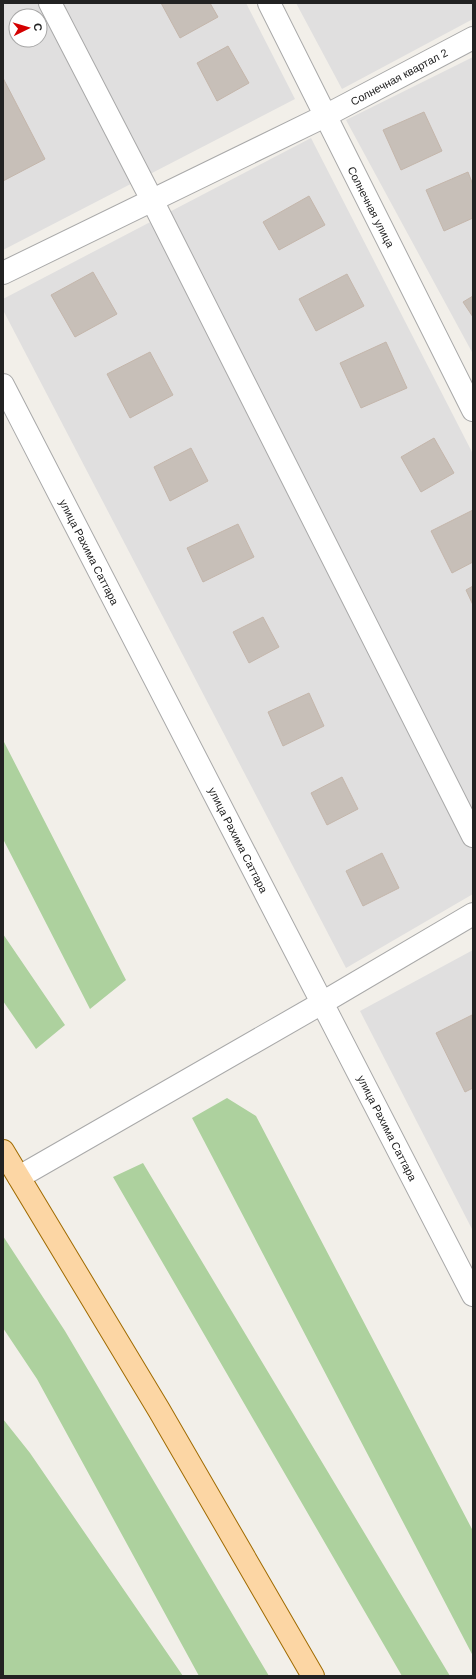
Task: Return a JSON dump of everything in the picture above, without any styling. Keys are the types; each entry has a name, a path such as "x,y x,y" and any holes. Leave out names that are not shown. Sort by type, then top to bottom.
{"main road":[{"path":"3,1152 159,1410 313,1676"}],"street":[{"path":"50,3 152,200 473,836"},
{"name":"Солнечная улица","path":"269,3 473,410"},
{"name":"Солнечная квартал 2","path":"3,273 325,116 473,38"},
{"name":"улица Рахима Саттара","path":"3,385 473,1295"},
{"path":"19,1177 322,1004 473,914"}],"shaded area":[{"path":"3,3 246,3 295,99 3,250"},
{"path":"296,3 473,3 473,19 342,89"},
{"path":"473,57 473,354 346,120"},
{"path":"311,138 473,454 473,894 346,968 3,310 3,299"},
{"path":"473,950 473,1231 360,1011"}],"green space":[{"path":"3,740 126,980 90,1009 3,839"},
{"path":"3,934 65,1025 36,1049 3,1001"},
{"path":"227,1098 256,1116 473,1531 473,1656 192,1118"},
{"path":"143,1163 450,1676 402,1676 113,1177"},
{"path":"3,1236 65,1331 269,1676 199,1676 37,1379 3,1328"},
{"path":"3,1419 30,1453 183,1676 3,1676"}],"building":[{"path":"161,3 210,3 218,17 180,38"},
{"path":"228,46 249,83 217,101 197,63"},
{"path":"3,78 45,159 3,181"},
{"path":"424,112 442,151 401,170 383,130"},
{"path":"468,172 473,185 473,218 444,231 426,190"},
{"path":"309,196 325,225 279,250 263,222"},
{"path":"93,272 117,314 75,337 51,295"},
{"path":"347,274 364,306 316,331 299,299"},
{"path":"473,296 473,317 463,302"},
{"path":"386,342 407,388 361,408 340,363"},
{"path":"150,352 173,395 130,418 107,374"},
{"path":"434,438 454,473 421,492 401,457"},
{"path":"191,448 208,481 170,501 154,467"},
{"path":"473,510 473,562 452,573 431,531"},
{"path":"238,524 254,557 203,582 187,548"},
{"path":"473,586 473,605 466,590"},
{"path":"263,617 279,647 249,663 233,632"},
{"path":"309,693 324,726 283,746 268,712"},
{"path":"342,777 358,809 327,825 311,793"},
{"path":"382,853 399,888 363,906 346,871"},
{"path":"472,1015 473,1088 465,1092 436,1033"}]}
